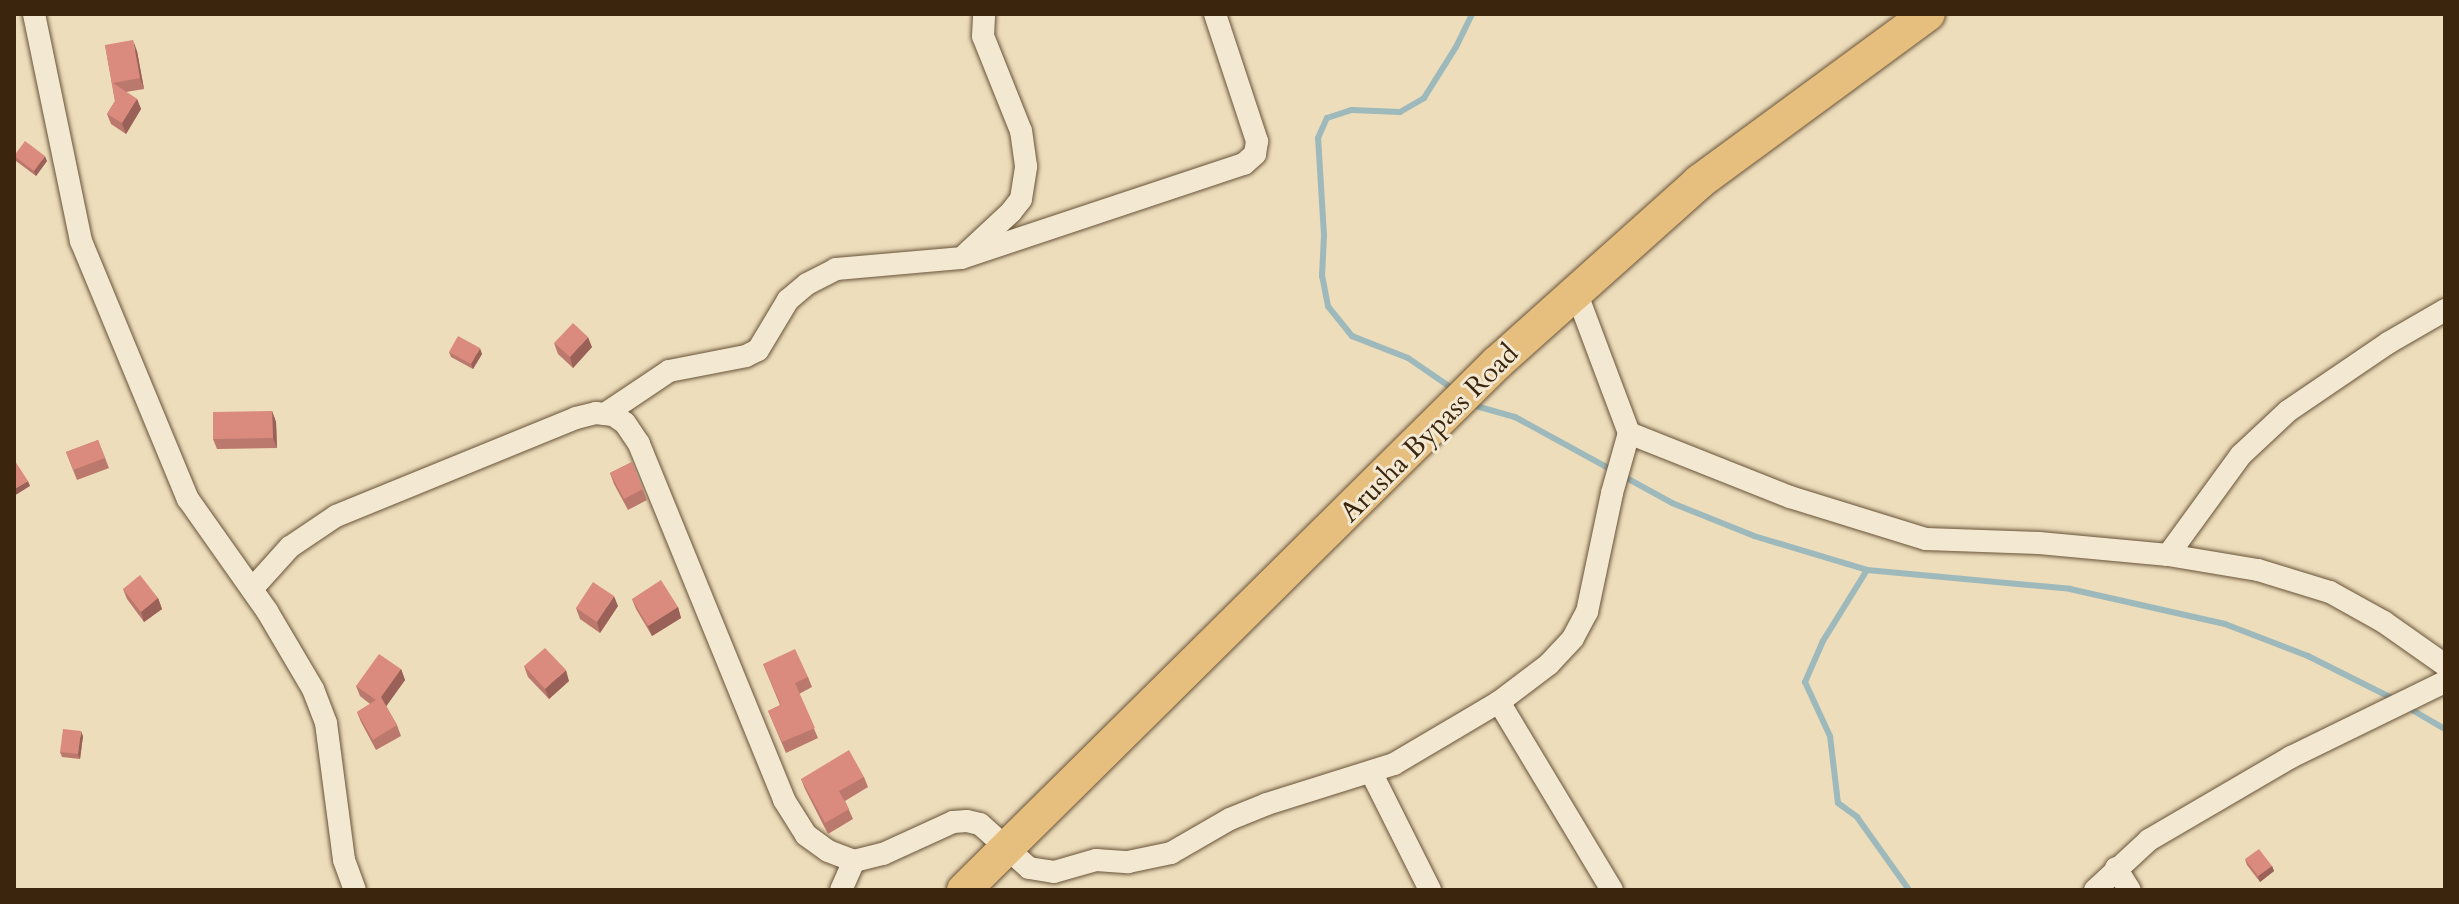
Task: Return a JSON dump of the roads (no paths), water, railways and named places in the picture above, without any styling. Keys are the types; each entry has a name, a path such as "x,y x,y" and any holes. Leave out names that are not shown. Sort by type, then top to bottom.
{"main road":[{"name":"Arusha Bypass Road","path":"964,890 1446,417 1498,362 1699,182 1928,14"}],"street":[{"path":"34,14 81,241 188,499 301,664 326,723 344,860 355,890"},
{"path":"961,258 1011,212 1021,199 1026,176 1021,131 983,36 984,14"},
{"path":"252,589 290,547 336,516 576,418 605,414 669,371 746,356 758,350 788,300 807,284 836,269 961,258 1251,159 1257,141 1215,14"},
{"path":"605,414 625,423 639,444 784,800 816,844 854,861 883,854 953,822 967,821 980,824 1029,868 1042,873 1096,860 1144,860 1171,853 1230,819 1267,804 1371,772 1418,752 1499,702 1549,664 1573,638 1587,612 1612,493 1629,433 1576,292"},
{"path":"2168,555 2241,455 2288,411 2388,343 2445,310"},
{"path":"1629,433 1790,497 1926,539 2039,543 2168,555 2258,570 2330,592 2384,622 2445,665"},
{"path":"2095,890 2149,840 2291,757 2445,682"},
{"path":"1499,702 1612,890"},
{"path":"1371,772 1430,890"},
{"path":"841,890 854,861"},
{"path":"2116,868 2130,890"}],"waterway":[{"path":"1456,391 1408,358 1352,336 1328,306 1322,276 1324,235 1318,138 1327,118 1352,110 1400,112 1424,98 1456,47 1472,14"},
{"path":"1469,404 1515,417 1672,503 1754,536 1867,570 2070,589 2225,624 2308,656 2394,699"},
{"path":"1867,570 1823,641 1805,682 1830,736 1838,803 1857,817 1909,890"},
{"path":"2407,707 2445,729"}]}
